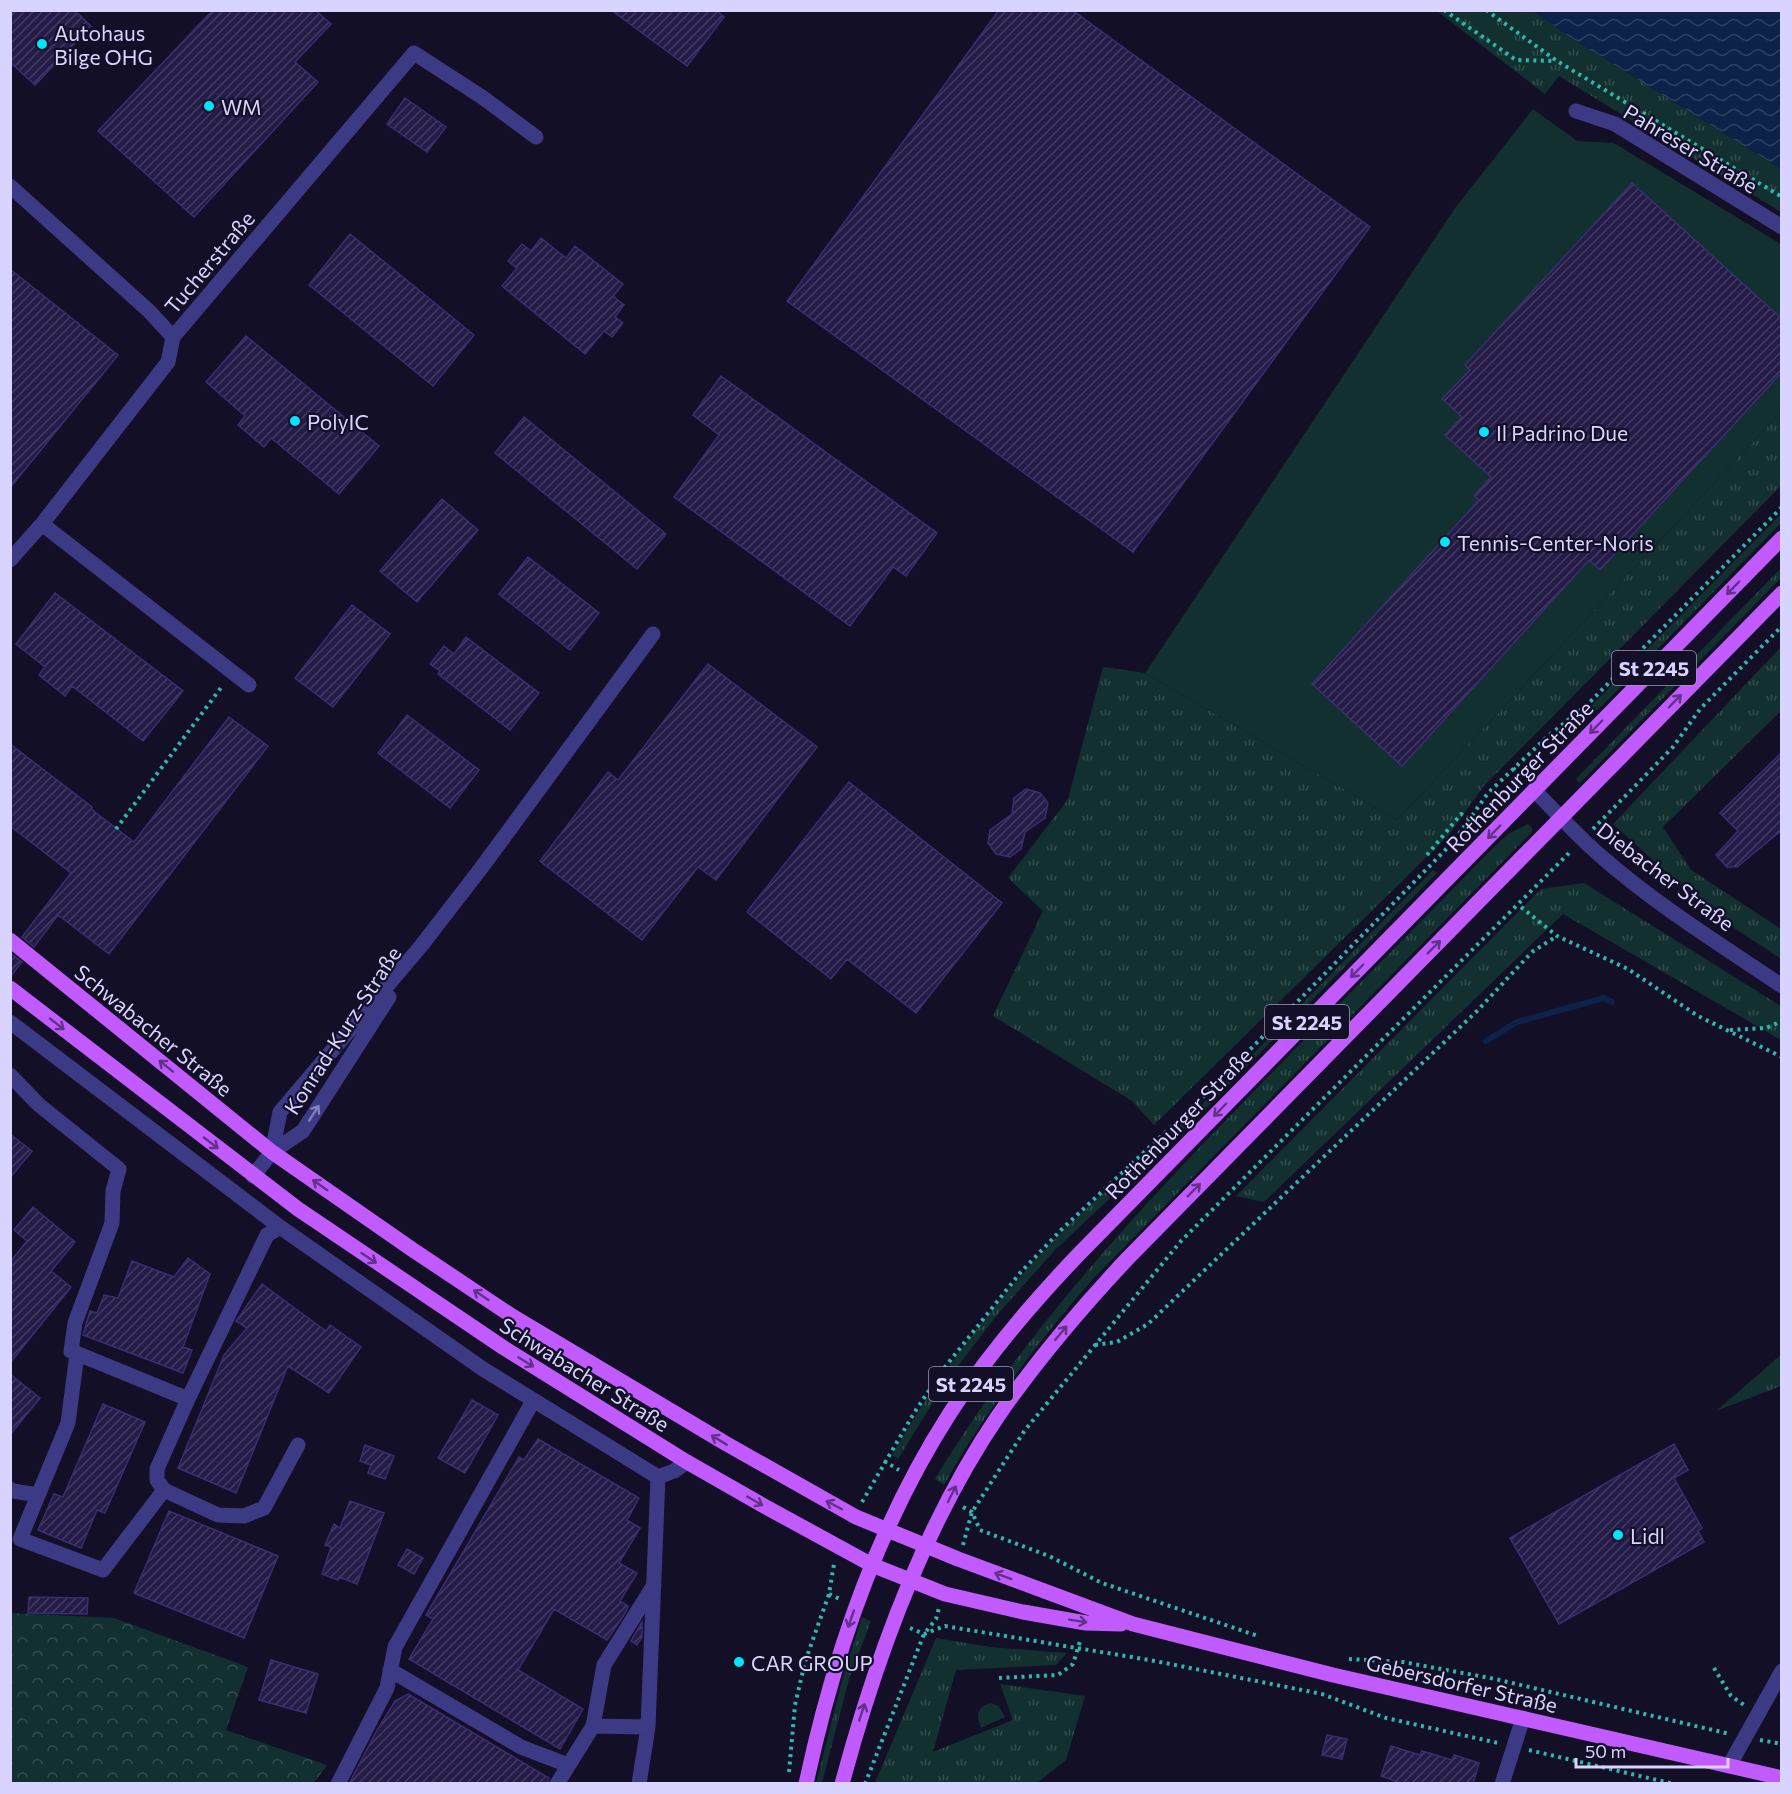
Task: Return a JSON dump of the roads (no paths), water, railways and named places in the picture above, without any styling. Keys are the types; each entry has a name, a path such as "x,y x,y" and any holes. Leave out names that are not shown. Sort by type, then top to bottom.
{"main road":[{"name":"Rothenburger Straße","path":"806,1784 839,1654 872,1564 922,1460 951,1411 993,1355 1037,1299 1110,1222 1782,538"},
{"name":"St 2245","path":"842,1784 877,1668 926,1546 958,1483 997,1418 1038,1361 1092,1298 1171,1214 1782,592"},
{"name":"Schwabacher Straße","path":"10,940 272,1152 512,1316 814,1495 926,1546"},
{"name":"Schwabacher Straße","path":"10,988 298,1209 451,1314 687,1462 815,1535 911,1581"},
{"name":"Gebersdorfer Straße","path":"926,1546 1133,1624 1334,1675 1782,1778"},
{"name":"Gebersdorfer Straße","path":"911,1581 945,1594 1023,1612 1086,1623 1133,1624"}],"street":[{"name":"Tucherstraße","path":"10,560 42,524 168,362 173,337 414,53 536,137"},
{"name":"Pahreser Straße","path":"1576,111 1615,124 1782,227"},
{"path":"10,186 149,311 173,337"},
{"path":"42,524 249,685"},
{"name":"Konrad-Kurz-Straße","path":"272,1152 280,1113 421,946 482,867 653,634"},
{"name":"Diebacher Straße","path":"1534,790 1614,868 1661,904 1782,986"},
{"name":"Konrad-Kurz-Straße","path":"272,1152 303,1131 421,946"},
{"path":"10,1022 280,1227 483,1369 658,1477"},
{"path":"10,1075 39,1105 119,1169 113,1191 112,1223 75,1323 70,1351 188,1399"},
{"path":"254,1176 272,1152"},
{"path":"280,1227 267,1235 188,1399 158,1469 157,1480 164,1490 218,1515 244,1516 264,1508 298,1445"},
{"path":"77,1354 68,1423 20,1539 103,1570 164,1490"},
{"path":"338,1784 387,1688 395,1647 533,1401"},
{"path":"658,1477 674,1471 687,1462"},
{"path":"639,1784 648,1727 658,1477"},
{"path":"10,1489 38,1495"},
{"path":"557,1784 593,1726 604,1665 654,1585"},
{"path":"390,1670 521,1747 568,1765"},
{"path":"1729,1766 1782,1671"},
{"path":"1502,1784 1523,1718"},
{"path":"593,1726 648,1727"}],"water":[{"path":"1533,11 1781,11 1781,169 1570,37"}],"waterway":[{"path":"1486,1041 1517,1022 1604,998 1612,1002"}],"place":[{"name":"Autohaus Bilge OHG","path":"42,44"},
{"name":"WM","path":"209,106"},
{"name":"PolyIC","path":"295,421"},
{"name":"Il Padrino Due","path":"1484,432"},
{"name":"Tennis-Center-Noris","path":"1445,542"},
{"name":"Lidl","path":"1618,1535"},
{"name":"CAR GROUP","path":"739,1662"}]}
